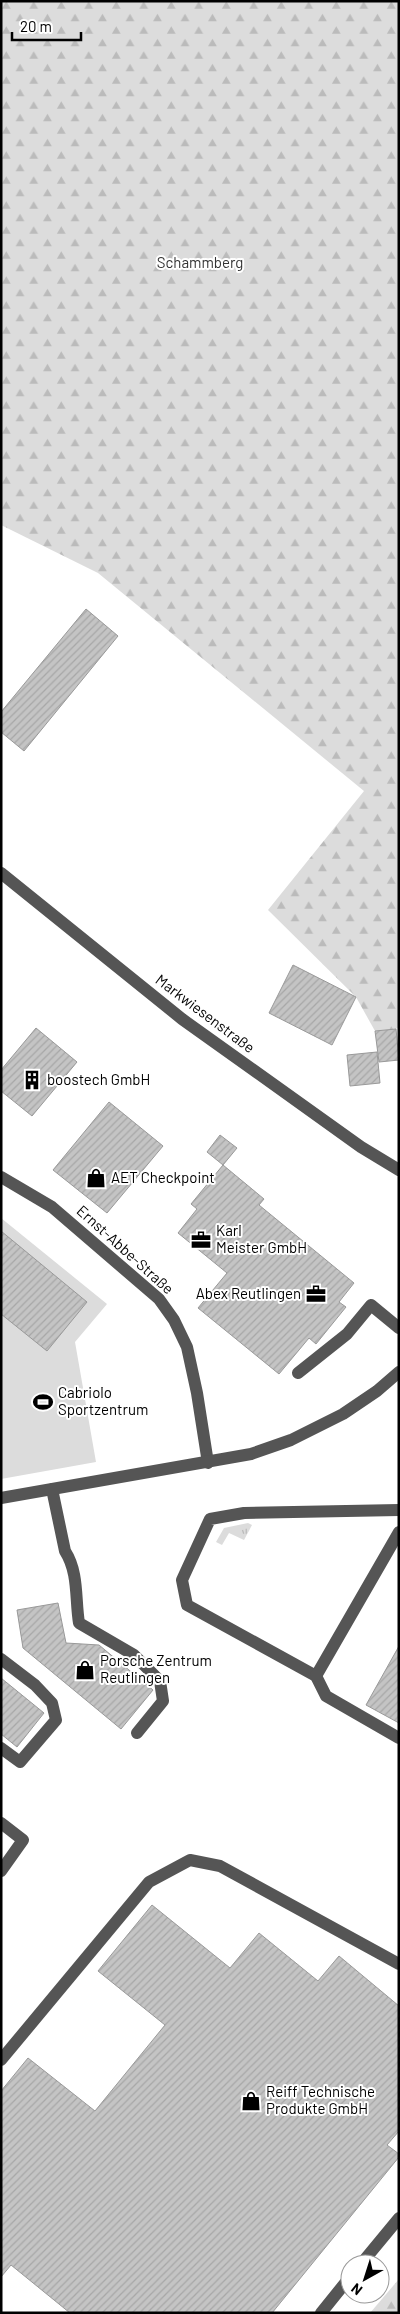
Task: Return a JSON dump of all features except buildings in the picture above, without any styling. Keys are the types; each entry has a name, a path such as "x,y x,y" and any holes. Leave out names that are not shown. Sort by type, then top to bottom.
{"street":[{"name":"Markwiesenstraße","path":"1,873 182,1018 360,1147 399,1170"},
{"name":"Ernst-Abbe-Straße","path":"1,1177 52,1207 159,1299 174,1320 187,1347 198,1393 208,1463"},
{"path":"298,1373 347,1334 371,1305 399,1328"},
{"path":"1,1498 251,1454 300,1436 343,1414 396,1379"},
{"path":"52,1489 65,1552 70,1560 78,1598 76,1609 79,1623 134,1655 160,1681 163,1701 137,1733"},
{"path":"399,1510 244,1513 210,1519 182,1580 188,1605 316,1676 326,1696 399,1738"},
{"path":"316,1676 399,1532"},
{"path":"1,1659 35,1685 52,1704 56,1720 20,1762 1,1748"},
{"path":"1,1823 23,1840 1,1871"},
{"path":"1,2060 149,1882 190,1860 220,1866 399,1964"},
{"path":"369,2254 399,2218"},
{"path":"321,2313 340,2289"}],"green space":[{"name":"Schammberg","path":"1,1 399,1 399,1027 396,1029 375,1031 356,997 268,910 364,791 98,573 1,525"},
{"name":"Cabriolo Sportzentrum","path":"1,1218 107,1304 75,1342 96,1462 1,1479"},
{"path":"248,1523 252,1525 244,1540 229,1533 222,1545 216,1542 224,1528"},
{"path":"399,2279 399,2313 370,2313 378,2304 390,2304 390,2290"}],"place":[{"name":"boostech GmbH","path":"32,1080"},
{"name":"AET Checkpoint","path":"96,1178"},
{"name":"Karl Meister GmbH","path":"201,1240"},
{"name":"Abex Reutlingen","path":"316,1294"},
{"name":"Cabriolo Sportzentrum","path":"43,1402"},
{"name":"Porsche Zentrum Reutlingen","path":"85,1670"},
{"name":"Reiff Technische Produkte GmbH","path":"251,2101"}]}
